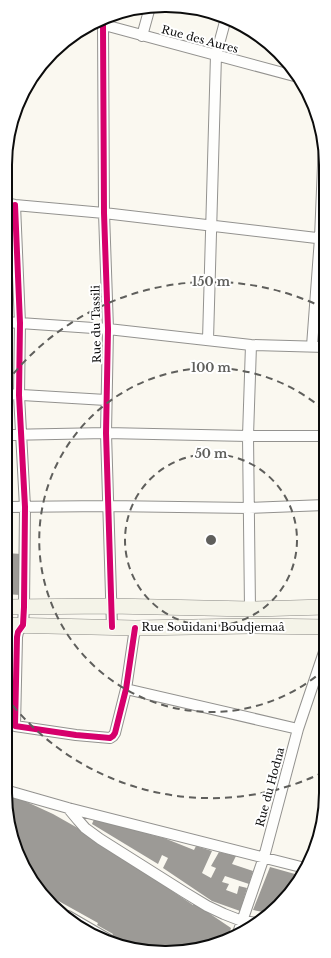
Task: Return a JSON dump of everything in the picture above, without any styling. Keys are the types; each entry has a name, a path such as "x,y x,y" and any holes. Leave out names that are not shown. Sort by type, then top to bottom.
{"main road":[{"name":"Rue Souidani Boudjemaâ","path":"12,607 111,606 250,609 319,607"},
{"name":"Rue Souidani Boudjemaâ","path":"12,625 135,628 251,626 319,627"}],"street":[{"path":"142,36 148,13"},
{"name":"Rue des Aures","path":"107,24 142,36 289,75"},
{"path":"208,340 216,55 224,24"},
{"name":"Rue du Tassili","path":"101,27 104,213 108,329 106,433 112,627"},
{"path":"12,204 104,213 319,239"},
{"path":"12,228 20,323 19,395 25,507 23,625 18,632 17,638 12,700"},
{"path":"312,346 319,271"},
{"path":"12,322 108,329 251,345 319,347"},
{"path":"250,609 248,436 251,345"},
{"path":"12,394 106,400"},
{"path":"12,436 106,433 319,436"},
{"path":"12,507 108,506 249,508 319,505"},
{"path":"12,725 76,735 110,738 113,736 126,689 135,628"},
{"name":"Rue du Hodna","path":"240,926 264,857 298,729 319,667"},
{"path":"126,689 298,729"},
{"path":"12,792 68,808 299,866"},
{"path":"68,808 81,824 100,839 206,906 242,921 248,922"}],"building":[{"path":"12,553 22,554 20,595 12,594"},
{"path":"12,796 53,814 83,831 193,905 194,903 231,928 230,931 205,941 176,946 155,946 116,938 112,936 113,934 97,925 98,923 55,899 38,878 20,842 13,813"},
{"path":"95,817 164,838 194,850 196,846 212,851 202,873 211,878 216,868 211,866 219,852 236,856 232,864 253,871 249,884 225,876 222,882 229,884 226,890 237,894 239,886 247,888 240,911 212,901 163,868 168,858 162,855 158,864 92,824"},
{"path":"270,867 295,874 281,894 267,908 262,912 253,910"}],"cycle path":[{"path":"103,26 104,213 108,329 106,433 112,627"},
{"path":"15,205 20,323 19,395 25,507 24,607 23,625 18,632 17,637 15,726 76,735 110,738 113,736 126,689 135,628"}]}
